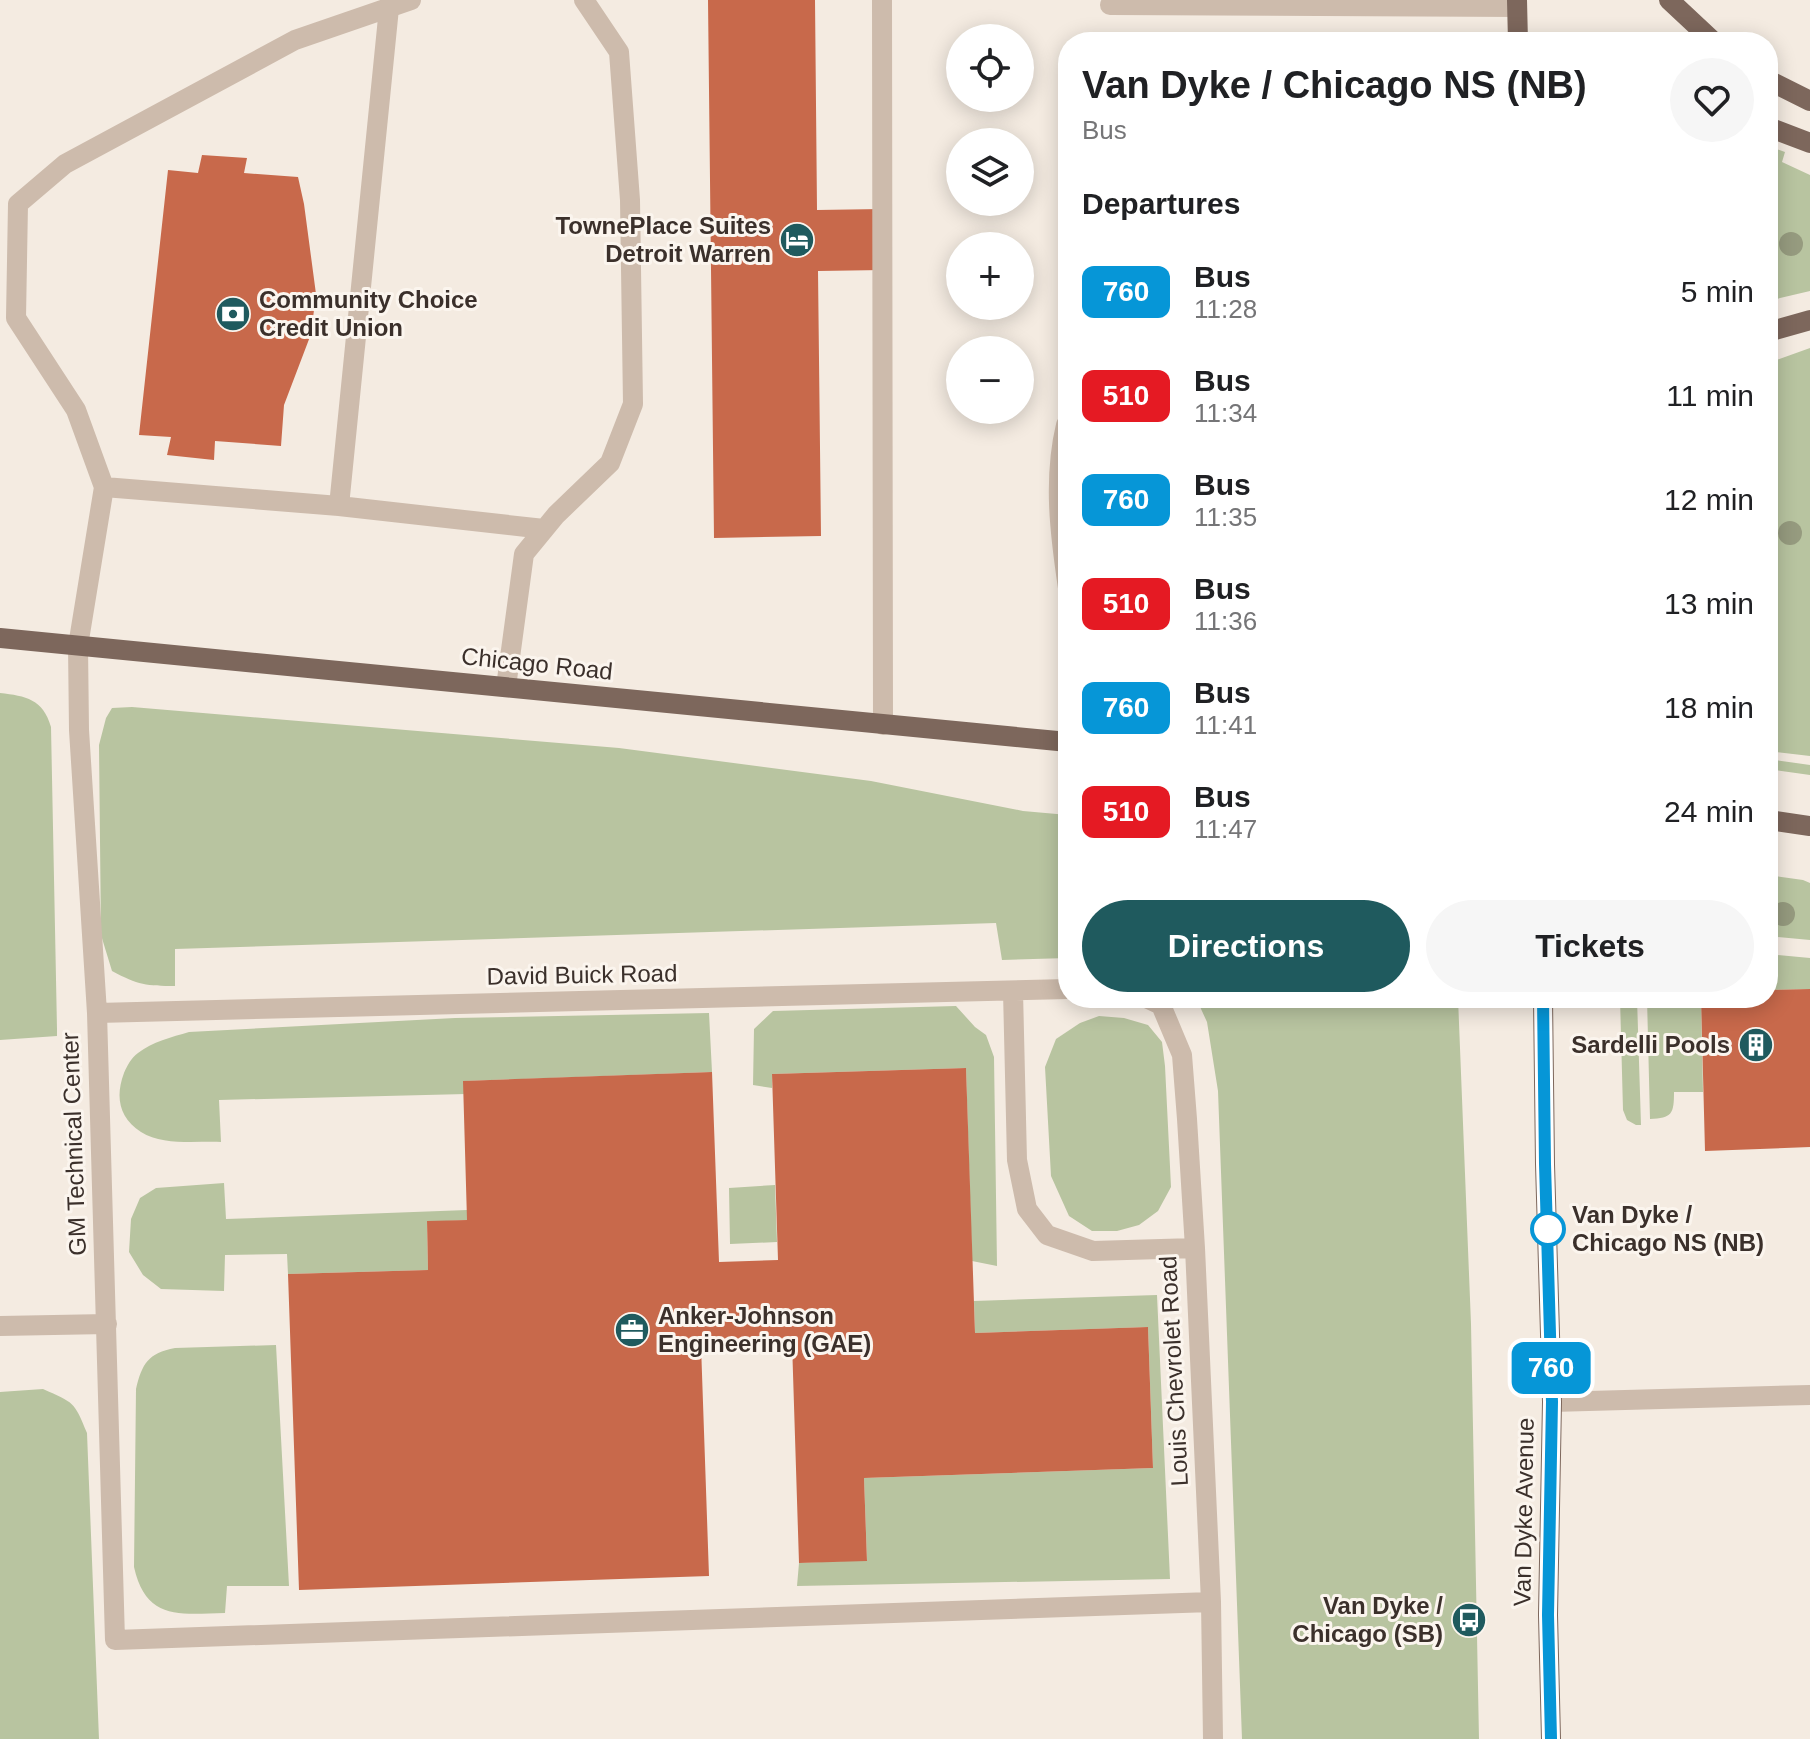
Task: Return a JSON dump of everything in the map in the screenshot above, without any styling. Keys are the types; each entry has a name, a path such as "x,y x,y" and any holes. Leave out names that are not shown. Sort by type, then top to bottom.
{"main road":[{"path":"1669,0 1703,32"},
{"path":"1517,4 1518,32"},
{"path":"1778,85 1810,101"},
{"path":"1778,131 1810,143"},
{"path":"1778,329 1810,320"},
{"name":"Chicago Road","path":"0,638 1058,741"},
{"path":"1778,821 1810,826"},
{"name":"Van Dyke Avenue","path":"1543,1008 1552,1402 1548,1615 1551,1739"}],"lane":[{"path":"411,0 295,40 65,164 18,204 16,318 76,410 104,487 339,506 544,529"},
{"path":"506,687 524,554 556,515 610,463 633,404 630,200 619,52 584,0"},
{"path":"882,0 883,725"},
{"path":"1110,5 1517,4"},
{"path":"339,506 389,8"},
{"name":"GM Technical Center","path":"104,487 78,646 80,738 97,1013 115,1640 1211,1602"},
{"name":"David Buick Road","path":"97,1013 1058,989"},
{"path":"1013,991 1017,1160 1027,1209 1047,1235 1093,1251 1195,1248"},
{"name":"Louis Chevrolet Road","path":"1158,1008 1182,1055 1195,1248 1211,1602 1213,1739"},
{"path":"0,1326 107,1324"},
{"path":"1552,1402 1810,1395"}],"green space":[{"path":"1778,150 1785,152 1782,162 1810,175 1810,291 1778,299"},
{"path":"1810,348 1810,756 1778,752 1778,359"},
{"path":"0,693 18,696 38,705 51,727 57,1036 0,1040"},
{"path":"132,707 619,748 871,781 1023,811 1058,814 1058,958 1002,960 996,923 175,949 175,986 143,984 112,971 101,935 99,745 112,708"},
{"path":"1778,760 1810,765 1810,775 1778,770"},
{"path":"1778,876 1810,883 1810,940 1778,937"},
{"path":"1778,955 1810,958 1810,989 1778,990"},
{"path":"956,1006 986,1035 994,1057 997,1266 972,1261 966,1068 772,1074 772,1088 753,1085 754,1029 773,1011"},
{"path":"1201,1008 1458,1008 1471,1324 1479,1739 1242,1739 1218,1091 1207,1022"},
{"path":"1620,1008 1637,1008 1641,1125 1627,1120 1623,1110"},
{"path":"1647,1008 1701,1008 1703,1092 1674,1092 1670,1113 1650,1119"},
{"path":"709,1013 712,1072 465,1081 466,1094 219,1100 221,1142 169,1141 150,1136 128,1120 121,1106 120,1090 124,1073 136,1055 156,1043 189,1032 455,1018"},
{"path":"1099,1016 1124,1018 1148,1025 1162,1042 1165,1066 1171,1187 1158,1211 1139,1225 1117,1231 1092,1231 1069,1216 1051,1176 1045,1067 1056,1039 1080,1023"},
{"path":"224,1183 226,1219 467,1210 467,1220 427,1222 428,1270 288,1274 287,1254 225,1255 224,1291 161,1289 143,1275 129,1252 131,1219 140,1198 156,1188"},
{"path":"775,1185 777,1242 730,1244 729,1188"},
{"path":"1157,1295 1170,1579 797,1586 799,1563 867,1560 864,1478 1153,1468 1148,1327 975,1333 974,1301"},
{"path":"276,1345 289,1586 227,1586 225,1613 167,1611 147,1597 134,1567 136,1389 141,1373 152,1357 175,1348"},
{"path":"43,1389 72,1404 87,1433 99,1739 0,1739 0,1392"}],"building":[{"name":"TownePlace Suites Detroit Warren","path":"708,0 815,0 817,210 882,209 883,270 818,271 821,536 714,538"},
{"name":"Community Choice Credit Union","path":"202,155 247,158 244,173 298,177 316,294 311,334 284,405 281,446 215,441 214,460 167,455 171,437 139,435 168,170 198,173"},
{"name":"Sardelli Pools","path":"1810,989 1810,1147 1705,1151 1701,1008 1778,1008 1778,990"},
{"name":"Anker-Johnson Engineering (GAE)","path":"966,1068 975,1333 1148,1327 1153,1468 864,1478 867,1561 799,1563 792,1342 701,1345 709,1576 299,1590 288,1274 428,1270 427,1221 467,1220 463,1081 712,1072 719,1262 778,1260 772,1074"}],"bus line":[{"name":"760","path":"1543,1008 1552,1402 1548,1615 1551,1739"}],"place":[{"name":"TownePlace Suites Detroit Warren","path":"797,240"},
{"name":"Community Choice Credit Union","path":"233,314"},
{"name":"Sardelli Pools","path":"1756,1045"},
{"name":"Van Dyke / Chicago NS (NB)","path":"1548,1229"},
{"name":"Anker-Johnson Engineering (GAE)","path":"632,1330"},
{"name":"Van Dyke / Chicago (SB)","path":"1469,1620"}]}
